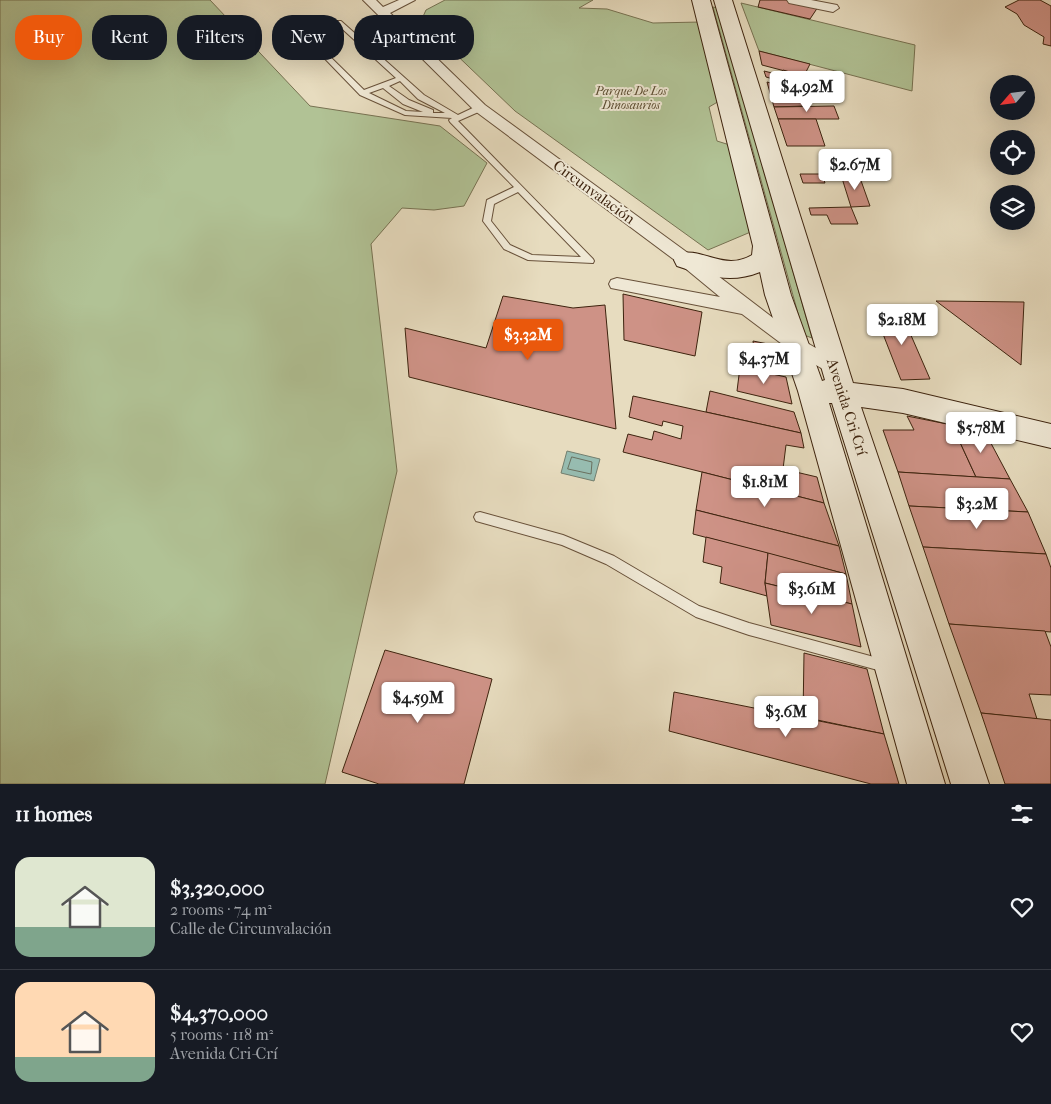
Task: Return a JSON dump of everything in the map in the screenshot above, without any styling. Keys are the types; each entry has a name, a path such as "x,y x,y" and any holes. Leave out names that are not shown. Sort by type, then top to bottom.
{"main road":[{"name":"Avenida Cri-Crí","path":"701,0 778,295 796,345 829,383 970,784"},
{"name":"Avenida Cri-Crí","path":"723,0 829,383 893,668 926,784"},
{"path":"686,260 719,270 745,269 756,265 764,259 765,246"},
{"path":"829,383 1051,436"}],"street":[{"name":"Circunvalación","path":"369,0 480,108 686,260 796,345 829,383"},
{"path":"381,13 409,0"},
{"path":"793,0 833,8"},
{"path":"617,284 747,309"}],"lane":[{"path":"480,108 453,118 405,113 363,93 304,34 339,22 421,97 453,118 590,260 531,258 507,247 487,221 490,202 519,188"},
{"path":"363,93 400,79"},
{"path":"383,86 406,102 429,112 453,118"},
{"path":"480,517 563,540 610,560 696,610 749,629 893,668"}],"green space":[{"path":"0,0 210,0 224,15 177,15 177,60 262,60 262,55 310,106 440,126 487,163 464,206 434,210 402,208 371,244 397,471 325,784 0,784"},
{"name":"Parque De Los Dinosaurios","path":"445,0 593,0 579,8 607,9 653,23 701,22 721,100 709,107 717,141 733,146 753,231 708,250 515,111 462,60 474,60 474,15 424,15 426,10"},
{"path":"741,3 915,45 912,91 759,51"},
{"path":"713,7 718,8 812,338 804,335"}],"water":[{"path":"567,451 600,459 594,481 561,473"}],"building":[{"path":"760,0 786,0 818,7 810,19 758,7"},
{"path":"1019,0 1040,0 1051,6 1051,46 1043,44 1044,37 1024,25 1017,14 1005,7"},
{"path":"759,51 810,64 804,76 762,65"},
{"path":"783,70 808,77 802,87 766,77 764,71 780,75"},
{"path":"767,82 799,91 804,106 774,107"},
{"path":"834,106 839,119 778,119 774,107"},
{"path":"778,119 816,119 825,146 787,146"},
{"path":"800,174 822,174 825,183 803,183"},
{"path":"841,175 859,175 870,206 851,207"},
{"path":"851,207 858,224 831,224 827,215 811,215 809,208"},
{"path":"623,294 702,312 695,356 624,340"},
{"path":"503,296 573,308 605,305 616,429 409,377 405,328 486,348"},
{"path":"936,301 1024,302 1021,365"},
{"path":"900,310 930,379 901,380 874,311"},
{"path":"753,341 773,345 775,362 755,358"},
{"path":"740,367 786,377 792,404 737,391"},
{"path":"710,391 794,412 801,433 706,412"},
{"path":"633,396 801,433 804,448 786,445 783,469 817,477 824,503 623,452 628,434 652,440 654,431 681,439 683,426 663,421 662,426 629,417"},
{"path":"907,416 952,425 976,477 898,472 883,430 914,430"},
{"path":"952,425 985,432 1010,479 976,477"},
{"path":"702,472 824,503 839,546 696,510"},
{"path":"898,472 1010,479 1028,512 909,506"},
{"path":"909,506 1028,512 1046,554 923,547"},
{"path":"696,510 839,546 846,574 693,534"},
{"path":"706,537 768,553 765,583 767,596 720,583 722,567 703,562"},
{"path":"923,547 1046,554 1051,568 1051,632 949,624"},
{"path":"768,553 846,574 852,604 765,583"},
{"path":"765,583 852,604 861,647 771,625"},
{"path":"949,624 1045,631 1051,647 1051,695 1029,694 1037,719 981,713"},
{"path":"385,650 492,679 464,784 379,784 342,772"},
{"path":"804,653 867,669 884,734 803,717"},
{"path":"674,692 884,734 899,784 871,784 669,731"},
{"path":"981,713 1051,720 1051,784 1005,784"}]}
